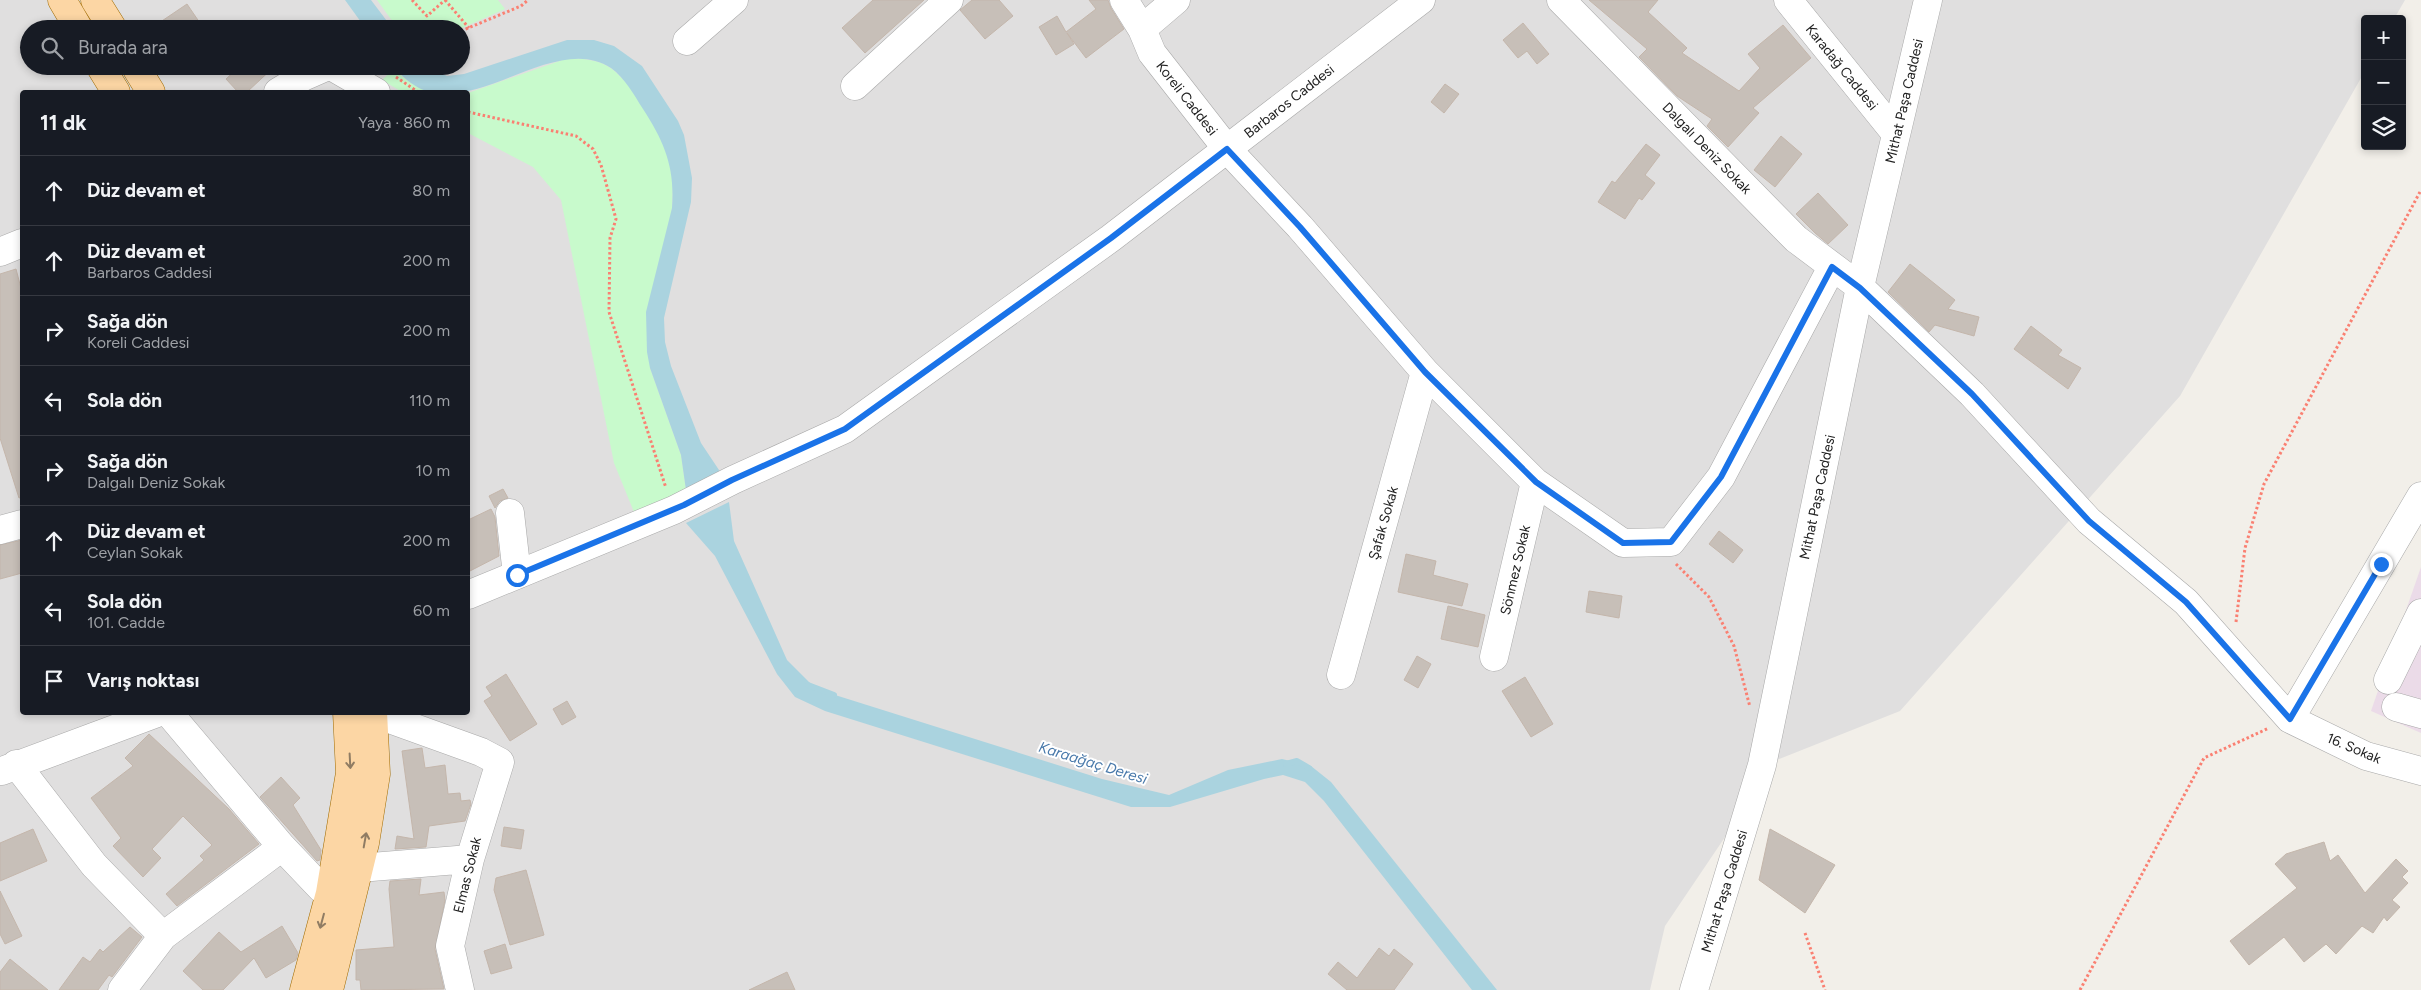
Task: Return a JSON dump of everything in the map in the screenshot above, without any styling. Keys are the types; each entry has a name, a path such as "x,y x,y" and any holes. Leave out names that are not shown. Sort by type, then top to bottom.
{"main road":[{"path":"62,0 74,20"},
{"path":"95,0 107,20"},
{"path":"106,75 115,90"},
{"path":"141,75 150,90"},
{"path":"330,990 359,868 376,774 364,715"},
{"path":"304,990 330,893 350,773 364,715"}],"street":[{"path":"687,41 734,0"},
{"path":"854,86 949,0"},
{"name":"Koreli Caddesi","path":"1124,0 1142,28 1152,53 1227,149 1300,227 1425,372 1536,482 1623,543 1655,543"},
{"path":"1142,28 1176,0"},
{"name":"Barbaros Caddesi","path":"470,594 678,507 732,480 845,429 1111,238 1421,0"},
{"name":"Dalgalı Deniz Sokak","path":"1561,0 1796,239 1860,288 1972,394 2089,521 2186,602 2290,719"},
{"name":"Karadağ Caddesi","path":"1788,0 1896,134"},
{"name":"Mithat Paşa Caddesi","path":"1694,990 1762,765 1860,288 1928,0"},
{"path":"281,90 308,75"},
{"path":"357,75 384,84"},
{"path":"1655,543 1671,542 1721,477 1832,267"},
{"name":"Şafak Sokak","path":"1341,675 1425,372"},
{"name":"Sönmez Sokak","path":"1494,658 1536,482"},
{"path":"2290,719 2421,496"},
{"path":"510,513 517,575"},
{"path":"0,530 20,525"},
{"path":"2388,680 2421,613"},
{"path":"152,715 8,768 94,865 163,936"},
{"path":"171,715 282,848 321,888 330,893"},
{"name":"Elmas Sokak","path":"370,715 481,752 500,762 470,859 450,946 460,990"},
{"name":"16. Sokak","path":"2290,719 2366,756 2421,771"},
{"path":"2366,756 2405,777 2421,792"},
{"path":"122,990 163,936 282,848"},
{"path":"359,868 470,859"}],"path":[{"path":"412,0 427,16 445,0 462,20"},
{"path":"470,28 521,6 528,0"},
{"path":"384,84 410,90"},
{"path":"470,112 576,136 585,140 594,149 602,165 616,219 610,238 609,312 678,507"},
{"path":"2232,654 2245,548 2264,484 2421,190"},
{"path":"1655,543 1709,597 1734,646 1751,712"},
{"path":"2080,990 2204,758 2290,719"},
{"path":"1805,933 1825,990"}],"shaded area":[{"path":"0,0 2405,0 2396,15 2361,15 2361,78 2180,396 1900,711 1777,760 1665,926 1650,990 0,990"},
{"path":"2421,567 2421,733 2371,711"}],"green space":[{"path":"377,0 498,0 505,9 470,25 470,20 391,20"},
{"path":"568,58 591,60 602,63 612,69 629,86 654,123 671,165 673,189 650,368 681,455 686,490 634,512 614,463 561,200 533,167 470,134 470,92"},
{"path":"387,75 401,75 411,83 426,90 399,90 382,80"}],"water":[{"path":"345,0 371,0 386,20 359,20"},
{"path":"567,40 594,40 614,46 642,66 678,121 684,135 692,178 691,202 664,318 665,342 671,366 701,443 721,473 686,490 681,455 650,368 647,352 646,312 672,208 673,194 667,156 651,121 621,77 611,68 586,59 558,61 470,90 428,90 417,87 404,75 470,75 470,72"},
{"path":"729,502 734,541 787,660 816,689 1102,779 1169,795 1228,770 1282,759 1311,766 1331,782 1497,990 1472,990 1324,801 1305,782 1283,775 1170,807 1131,807 825,711 795,697 777,674 715,556 686,523"}],"building":[{"path":"873,0 924,0 865,53 842,28"},
{"path":"972,0 999,0 1013,16 985,39 960,10"},
{"path":"1089,0 1108,0 1124,29 1086,58 1067,33 1074,44 1056,55 1039,27 1057,16 1066,32 1096,9"},
{"path":"1589,0 1658,0 1648,12 1687,48 1682,53 1739,91 1760,68 1748,54 1783,25 1811,58 1753,108 1759,113 1728,147 1707,126 1712,119 1677,96 1639,57 1647,49"},
{"path":"187,4 198,20 163,20"},
{"path":"1523,23 1549,54 1537,64 1527,51 1518,58 1503,40"},
{"path":"230,75 265,75 249,90 236,90 226,79"},
{"path":"1445,84 1459,94 1444,113 1431,102"},
{"path":"1781,136 1802,154 1775,187 1754,170"},
{"path":"1646,144 1660,155 1645,175 1655,183 1642,200 1639,198 1625,219 1598,202 1612,181 1615,183"},
{"path":"1818,193 1848,225 1828,244 1796,214"},
{"path":"1910,264 1955,300 1948,309 1979,317 1974,336 1935,325 1929,332 1888,292"},
{"path":"16,269 20,284 19,498 0,438 0,274"},
{"path":"2031,326 2062,350 2058,355 2081,368 2068,389 2014,349"},
{"path":"503,489 508,498 500,501 495,508 489,496"},
{"path":"491,509 495,517 499,556 470,571 470,519"},
{"path":"1719,531 1743,550 1733,563 1709,544"},
{"path":"20,540 20,574 0,579 0,545"},
{"path":"1406,554 1436,561 1433,575 1468,584 1462,606 1398,592"},
{"path":"1589,591 1622,596 1619,618 1586,612"},
{"path":"1448,606 1485,615 1478,647 1441,639"},
{"path":"1417,656 1431,664 1418,688 1404,680"},
{"path":"506,674 537,724 510,741 484,701 492,696 486,687"},
{"path":"1525,677 1553,724 1531,737 1502,691"},
{"path":"567,701 576,717 562,725 553,709"},
{"path":"149,734 229,809 259,844 177,906 166,894 204,860 200,856 212,845 183,816 152,849 161,858 143,877 113,846 121,838 91,798 133,766 125,758"},
{"path":"422,748 425,768 445,765 448,794 460,793 461,801 470,800 471,804 465,821 429,826 426,847 395,849 397,836 414,839 402,751"},
{"path":"281,777 300,798 293,805 321,850 320,860 317,861 260,797"},
{"path":"504,827 524,830 521,849 501,846"},
{"path":"33,829 47,861 0,881 0,843"},
{"path":"1770,829 1835,865 1805,913 1759,880"},
{"path":"2324,842 2330,861 2338,855 2365,893 2396,859 2408,871 2402,877 2408,883 2392,900 2400,907 2387,921 2384,917 2373,933 2362,926 2336,954 2326,944 2304,962 2284,937 2249,965 2230,941 2297,888 2275,864 2286,854"},
{"path":"526,870 544,935 510,945 494,890 496,878"},
{"path":"421,879 419,895 444,892 445,900 435,949 444,989 361,990 360,980 356,980 356,950 394,947 390,881"},
{"path":"0,891 22,936 5,944 0,934"},
{"path":"282,926 298,953 296,960 266,978 254,958 223,990 203,990 183,971 219,932 241,952"},
{"path":"130,927 142,937 112,977 109,975 98,990 59,990 83,957 90,962 100,949 103,952"},
{"path":"505,944 512,968 491,974 484,951"},
{"path":"1379,948 1389,956 1394,949 1413,964 1394,990 1347,990 1328,974 1338,962 1357,978"},
{"path":"10,959 48,990 0,990 0,972"},
{"path":"787,972 795,990 749,990"}],"waterway":[{"name":"Karaağaç Deresi","path":"808,685 834,695"},
{"name":"Karaağaç Deresi","path":"1286,764 1297,761 1309,768"}],"route":[{"path":"517,575 684,505 732,480 845,429 1111,238 1227,149 1300,227 1425,372 1536,482 1623,543 1671,542 1721,477 1832,267 1860,288 1972,394 2089,521 2186,602 2290,719 2381,564"}]}
